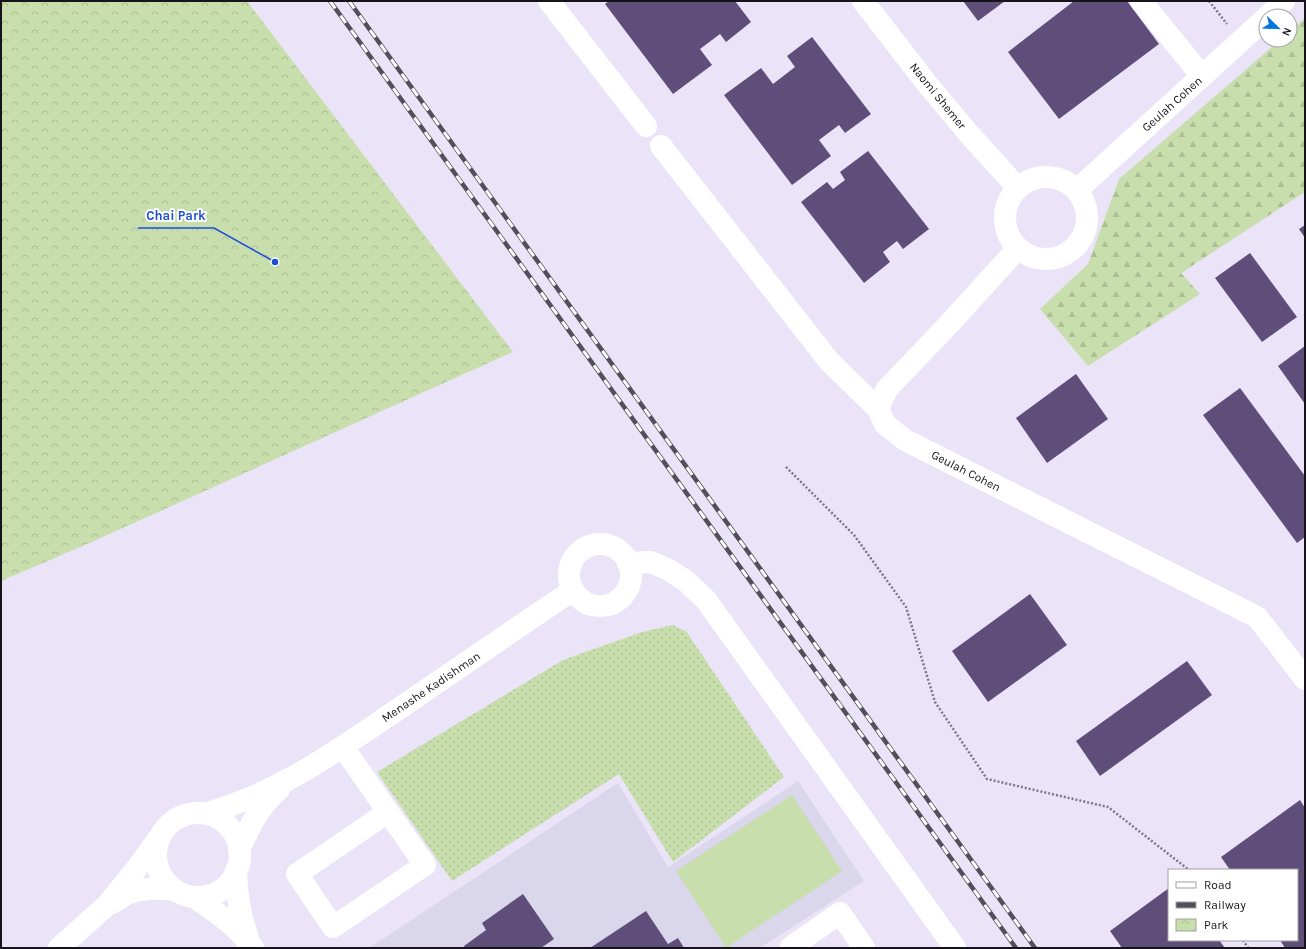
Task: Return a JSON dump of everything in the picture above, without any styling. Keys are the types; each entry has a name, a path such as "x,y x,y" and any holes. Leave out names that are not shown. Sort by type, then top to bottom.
{"street":[{"path":"549,1 646,126"},
{"name":"Naomi Shemer","path":"863,1 928,85 969,134 1018,188"},
{"path":"1141,1 1202,76"},
{"name":"Geulah Cohen","path":"1277,8 1284,1"},
{"name":"Geulah Cohen","path":"1077,190 1258,25"},
{"name":"Geulah Cohen","path":"661,146 829,361 878,409 885,424 904,440 1257,617 1305,679"},
{"path":"1041,176 1055,177 1067,182 1077,190 1084,202 1087,215 1086,229 1080,242 1070,251 1057,258 1043,259 1030,256 1018,248 1010,237 1005,224 1005,211 1010,198 1018,188 1028,180 1041,176"},
{"path":"878,409 887,389 950,323 1018,248"},
{"path":"606,545 616,548 628,563 631,574 630,584 618,601 608,605 598,606 588,604 579,598 573,590 570,580 571,566 579,553 587,547 606,545"},
{"path":"628,563 651,562 669,570 686,581 706,600 955,948"},
{"name":"Menashe Kadishman","path":"208,814 231,807 288,781 343,747 573,590"},
{"path":"343,747 425,865 333,927 298,874 388,812"},
{"name":"Menashe Kadishman","path":"238,861 251,824 276,791 288,781"},
{"path":"59,948 106,906 134,872 166,827 182,815 194,813 208,814 220,819 230,828 236,839 238,861 237,892 240,914 251,945"},
{"path":"159,838 156,851 157,864 162,876 170,886 184,893 228,922 251,945"},
{"path":"106,906 130,893 161,888 207,896 219,891 229,882 238,861"},
{"path":"791,948 840,913 864,948"}],"path":[{"path":"1209,1 1240,41"},
{"path":"786,467 854,535 906,607 935,702 987,779 1108,806 1188,869"}],"shaded area":[{"path":"798,781 864,881 760,948 369,948 618,783 668,867"}],"green space":[{"path":"1,1 247,1 513,352 85,545 1,581"},
{"path":"1305,18 1305,192 1181,273 1200,294 1088,366 1040,309 1088,264 1119,179 1271,48 1298,48 1298,24"},
{"path":"672,625 686,631 784,777 673,862 619,774 452,881 377,772 563,660 639,633"},
{"path":"792,795 842,871 726,948 676,871"}],"building":[{"path":"609,1 735,1 751,22 726,42 720,34 700,49 712,65 673,94 605,4"},
{"path":"963,1 1005,1 978,21"},
{"path":"1074,1 1127,1 1159,44 1059,119 1008,52"},
{"path":"812,37 871,114 845,133 839,125 819,140 831,156 792,185 724,95 761,68 773,84 795,67 787,56"},
{"path":"868,151 929,229 903,249 897,241 883,252 890,262 864,283 801,202 827,182 833,189 845,180 840,172"},
{"path":"1305,225 1305,238 1299,229"},
{"path":"1250,253 1297,317 1262,342 1215,278"},
{"path":"1305,346 1305,404 1278,366"},
{"path":"1076,374 1108,419 1047,463 1016,418"},
{"path":"1240,388 1305,476 1305,537 1297,543 1203,415"},
{"path":"1030,594 1067,645 988,702 952,651"},
{"path":"1187,661 1212,695 1100,776 1076,741"},
{"path":"1300,800 1305,808 1305,948 1285,948 1281,941 1298,941 1298,869 1229,869 1221,857"},
{"path":"1168,889 1168,941 1220,941 1225,948 1122,948 1110,931"},
{"path":"523,894 554,939 541,948 465,948 464,946 486,930 482,923"},
{"path":"646,911 668,944 678,938 684,948 590,948"}],"railway":[{"path":"330,1 1016,948"},
{"path":"349,1 1035,948"}],"place":[{"name":"Chai Park","path":"275,262"}]}
